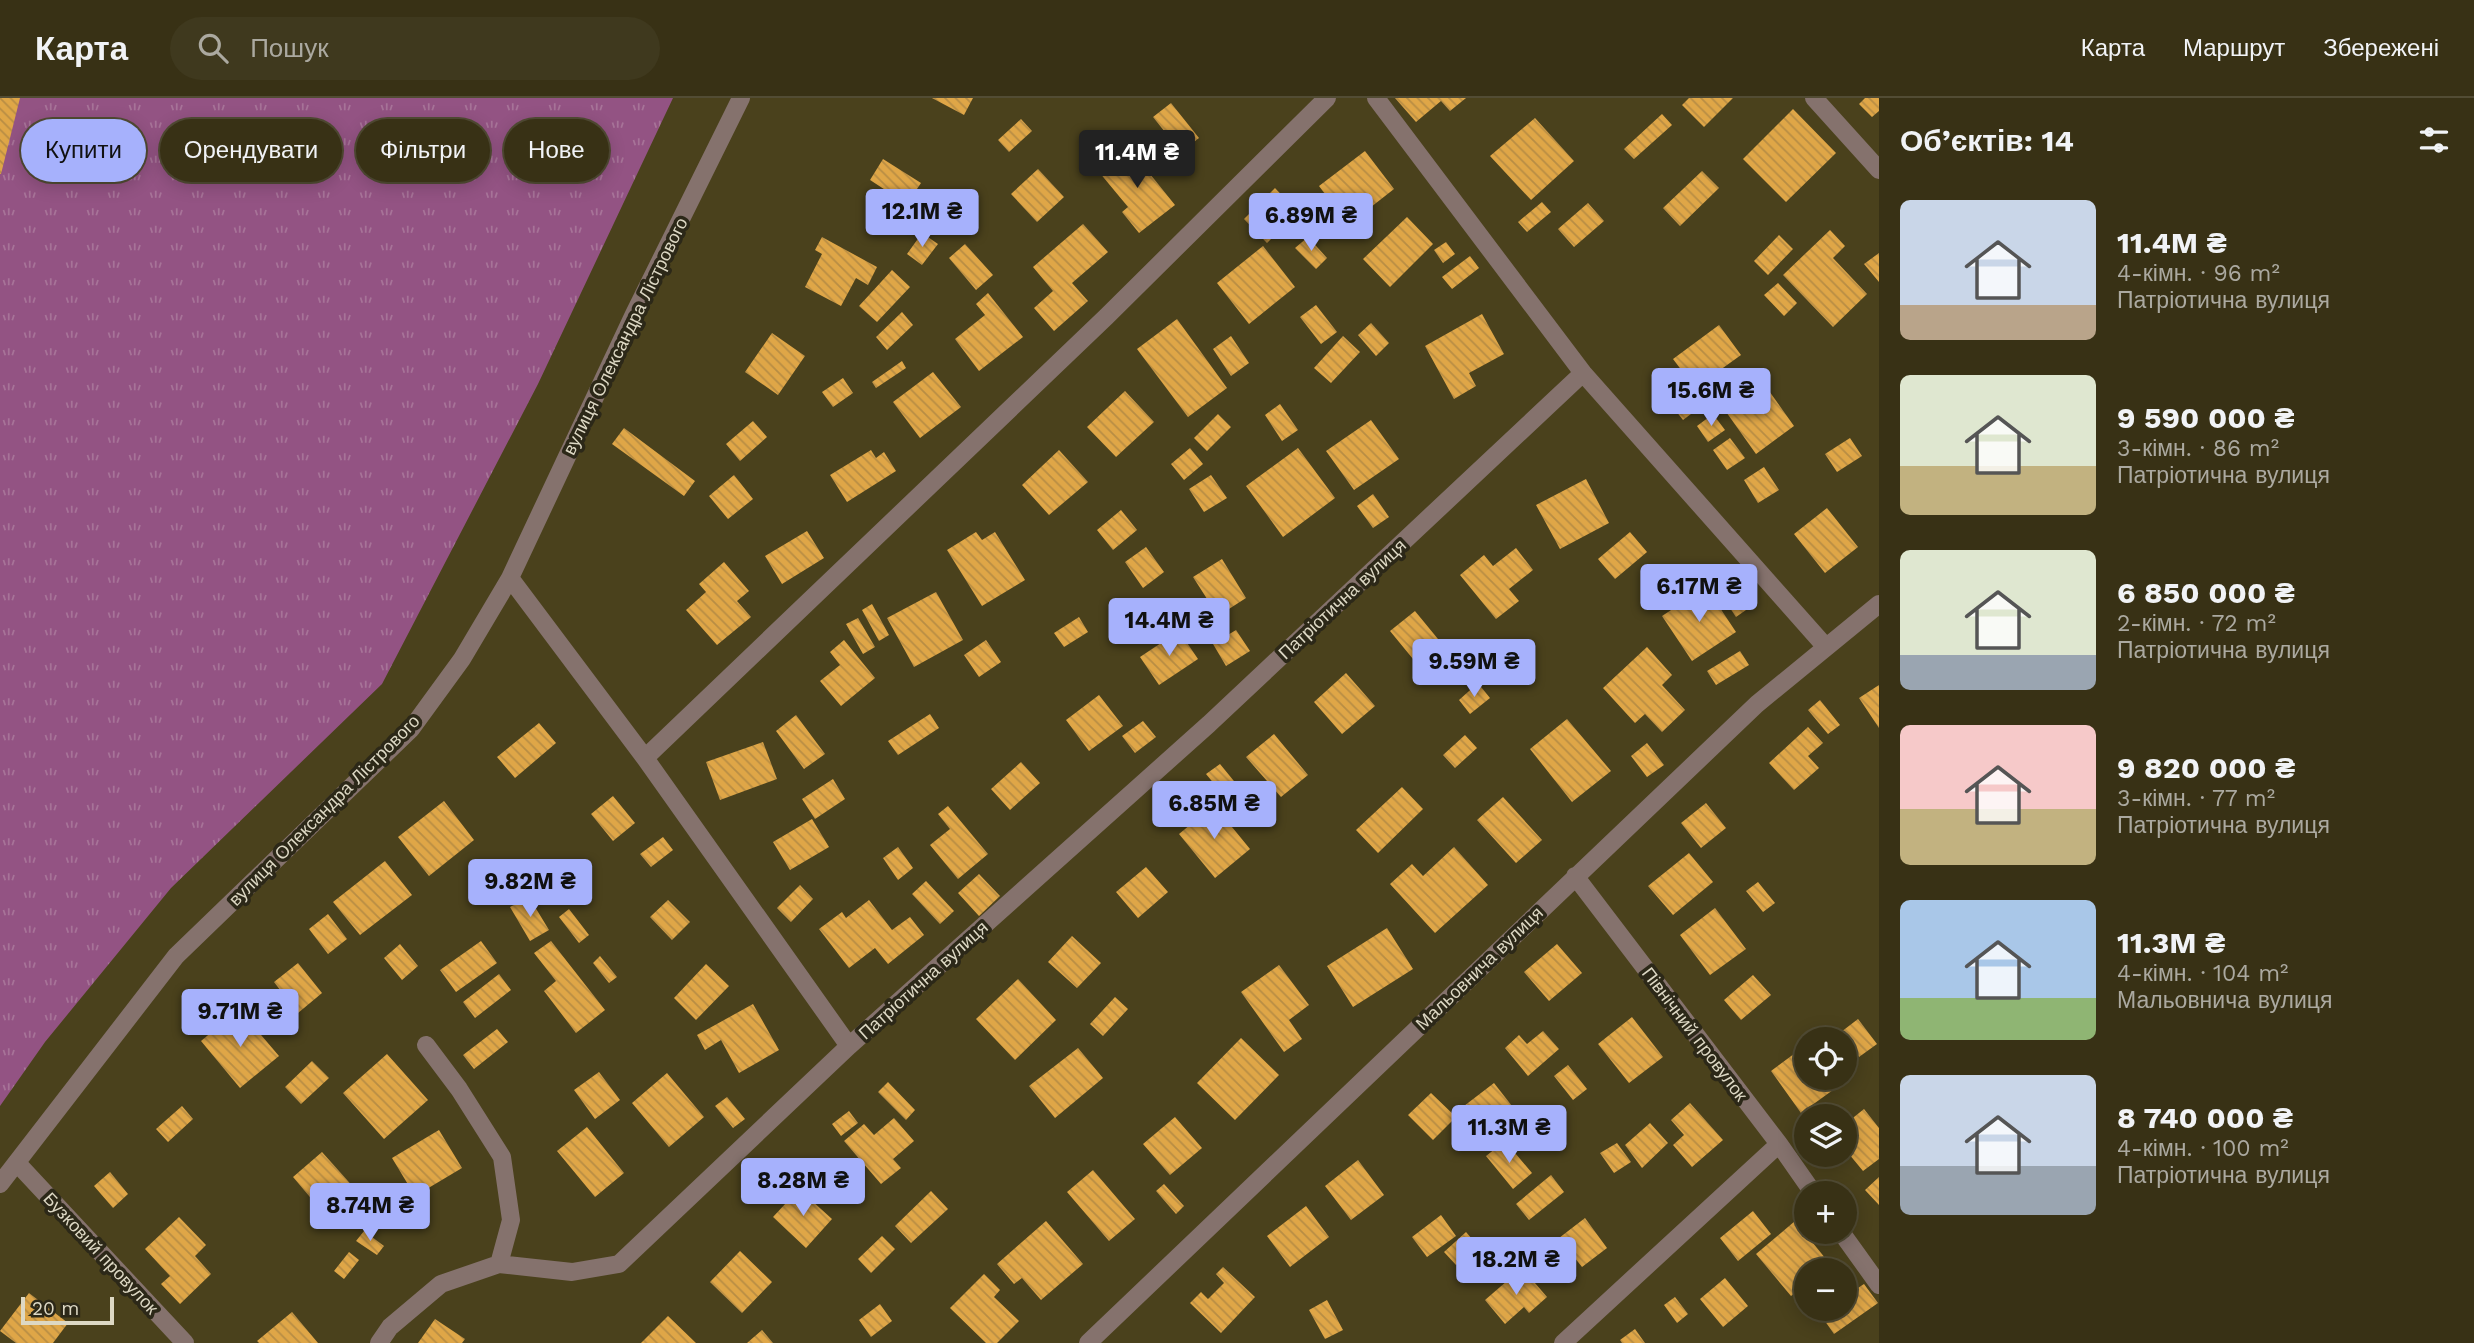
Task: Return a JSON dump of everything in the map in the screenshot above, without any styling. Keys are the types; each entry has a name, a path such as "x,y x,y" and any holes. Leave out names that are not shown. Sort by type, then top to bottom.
{"street":[{"name":"вулиця Олександра Лістрового","path":"0,1184 176,956 411,729 462,659 510,578 634,314 741,98"},
{"path":"645,758 1106,317 1327,98"},
{"path":"1376,98 1583,373 1825,646"},
{"path":"1814,98 1879,170"},
{"name":"Патріотична вулиця","path":"379,1343 390,1327 441,1284 499,1265 572,1272 620,1264 849,1046 1209,724 1583,373"},
{"name":"Патріотична вулиця","path":"510,578 645,758 849,1046"},
{"name":"Мальовнича вулиця","path":"1088,1343 1757,704 1879,604"},
{"name":"Північний провулок","path":"1575,876 1805,1181"},
{"path":"426,1045 502,1157 511,1220 499,1265"},
{"path":"1563,1343 1779,1144"},
{"name":"Бузковий провулок","path":"17,1163 185,1343"},
{"path":"1849,1244 1879,1286"}],"green space":[{"path":"0,98 673,98 538,384 382,684 171,888 45,1042 0,1106"}],"building":[{"path":"0,98 20,98 1,174 0,174"},
{"path":"932,98 973,98 964,115"},
{"path":"1395,98 1466,98 1450,111 1441,101 1416,122"},
{"path":"1689,98 1733,98 1704,127 1682,105"},
{"path":"1865,98 1879,98 1879,111 1872,117 1859,104"},
{"path":"1171,103 1199,138 1181,152 1153,117"},
{"path":"1793,109 1836,153 1786,202 1743,159"},
{"path":"1662,114 1672,125 1634,159 1624,149"},
{"path":"1535,118 1574,161 1531,200 1490,156"},
{"path":"1021,119 1032,131 1009,152 998,140"},
{"path":"1129,148 1175,205 1139,233 1122,212 1128,207 1099,172"},
{"path":"1365,151 1394,189 1348,225 1319,186"},
{"path":"883,159 921,183 907,204 870,180"},
{"path":"1038,169 1064,197 1037,222 1011,194"},
{"path":"1702,171 1719,188 1680,226 1663,208"},
{"path":"1275,188 1298,212 1267,243 1244,219"},
{"path":"950,196 967,208 947,235 930,223"},
{"path":"1542,202 1551,212 1527,232 1518,222"},
{"path":"1588,203 1604,221 1574,247 1558,229"},
{"path":"1407,217 1433,244 1390,287 1363,259"},
{"path":"1083,224 1108,252 1072,283 1088,301 1054,331 1034,308 1053,291 1033,267"},
{"path":"1830,230 1845,246 1833,258 1867,294 1833,327 1783,275"},
{"path":"922,233 938,244 922,265 907,254"},
{"path":"1779,235 1793,249 1768,275 1754,261"},
{"path":"822,237 877,267 868,285 856,278 841,306 805,287 822,254 815,250"},
{"path":"1308,237 1327,258 1316,269 1295,248"},
{"path":"1446,242 1455,254 1443,263 1434,250"},
{"path":"965,244 993,275 976,290 949,258"},
{"path":"1263,246 1295,287 1249,324 1217,283"},
{"path":"1879,253 1879,282 1864,264"},
{"path":"1470,256 1479,268 1452,289 1442,277"},
{"path":"892,270 910,287 877,322 859,306"},
{"path":"1778,283 1797,303 1784,316 1764,295"},
{"path":"988,293 1023,337 979,371 955,339 985,315 976,304"},
{"path":"1316,305 1337,332 1321,344 1300,317"},
{"path":"902,312 913,325 887,350 876,337"},
{"path":"1482,314 1504,354 1469,373 1476,386 1454,399 1425,346"},
{"path":"1177,319 1227,388 1188,417 1137,349"},
{"path":"1371,323 1389,343 1376,356 1358,335"},
{"path":"1719,325 1741,355 1695,388 1673,359"},
{"path":"772,333 805,356 778,395 745,372"},
{"path":"1231,336 1249,363 1231,376 1213,349"},
{"path":"1343,336 1360,352 1331,383 1314,368"},
{"path":"902,361 906,368 876,388 872,382"},
{"path":"933,372 961,407 920,438 893,402"},
{"path":"843,378 853,393 833,407 822,392"},
{"path":"1762,381 1794,426 1756,454 1724,409"},
{"path":"1125,391 1154,422 1116,457 1087,427"},
{"path":"1693,391 1703,405 1683,420 1672,406"},
{"path":"1280,404 1298,430 1282,441 1265,415"},
{"path":"1218,414 1231,427 1207,451 1194,438"},
{"path":"1713,414 1725,430 1708,442 1697,426"},
{"path":"1371,420 1399,459 1354,490 1326,451"},
{"path":"753,421 767,437 740,461 726,444"},
{"path":"624,428 695,481 684,496 612,444"},
{"path":"1730,438 1745,458 1727,470 1713,450"},
{"path":"1850,438 1862,456 1837,472 1825,454"},
{"path":"1190,448 1203,464 1184,480 1171,464"},
{"path":"1298,448 1335,498 1283,537 1246,486"},
{"path":"871,450 876,458 884,452 896,471 847,502 830,475"},
{"path":"1059,450 1088,482 1049,515 1022,485"},
{"path":"1764,467 1779,490 1758,503 1744,480"},
{"path":"734,475 753,499 728,519 709,496"},
{"path":"1211,475 1227,498 1204,512 1189,489"},
{"path":"1586,479 1609,523 1560,549 1536,505"},
{"path":"1373,494 1389,517 1373,528 1357,506"},
{"path":"1827,508 1858,547 1825,573 1794,534"},
{"path":"1121,510 1137,530 1113,550 1097,530"},
{"path":"807,531 824,558 782,584 765,556"},
{"path":"976,532 982,540 995,532 1025,580 982,606 947,550"},
{"path":"1630,532 1647,552 1615,579 1598,559"},
{"path":"1146,547 1164,572 1143,588 1125,562"},
{"path":"1516,548 1533,570 1509,589 1519,601 1496,619 1460,575 1484,555 1493,566"},
{"path":"1222,559 1246,598 1218,616 1193,577"},
{"path":"724,562 749,591 737,601 751,617 717,645 686,610 706,592 699,584"},
{"path":"1731,567 1756,603 1736,617 1711,580"},
{"path":"1706,587 1736,632 1692,661 1662,616"},
{"path":"936,592 963,640 914,667 887,618"},
{"path":"872,604 889,635 879,641 862,610"},
{"path":"1415,611 1447,650 1422,670 1390,631"},
{"path":"1079,617 1088,632 1064,647 1054,633"},
{"path":"858,618 875,647 863,654 846,624"},
{"path":"1236,630 1250,651 1226,666 1213,644"},
{"path":"1179,631 1198,659 1159,685 1140,657"},
{"path":"844,640 875,678 841,706 820,681 840,665 830,652"},
{"path":"986,640 1001,662 979,677 964,655"},
{"path":"1517,640 1535,662 1519,675 1501,653"},
{"path":"1647,647 1672,675 1662,685 1685,710 1662,732 1645,714 1635,723 1603,688"},
{"path":"1740,651 1749,665 1716,685 1707,671"},
{"path":"1346,673 1375,706 1342,734 1314,702"},
{"path":"1478,683 1490,698 1470,714 1459,700"},
{"path":"1879,685 1879,728 1859,698"},
{"path":"1099,695 1123,726 1089,751 1066,720"},
{"path":"1820,700 1840,725 1828,734 1808,710"},
{"path":"930,714 939,728 898,755 888,741"},
{"path":"796,715 825,754 804,769 776,731"},
{"path":"1567,719 1611,771 1572,802 1530,749"},
{"path":"1143,721 1156,737 1135,753 1122,736"},
{"path":"539,723 556,743 515,778 497,757"},
{"path":"1808,727 1823,743 1808,756 1819,768 1794,790 1769,763"},
{"path":"1274,734 1308,775 1281,797 1246,757"},
{"path":"1465,735 1477,748 1455,768 1443,755"},
{"path":"763,742 777,779 720,800 706,762"},
{"path":"1647,743 1664,765 1647,777 1631,756"},
{"path":"1021,762 1040,783 1010,810 991,789"},
{"path":"1220,764 1238,786 1225,797 1206,774"},
{"path":"833,779 845,799 815,819 802,799"},
{"path":"1402,787 1423,809 1378,853 1356,830"},
{"path":"613,796 635,823 613,841 591,814"},
{"path":"1503,797 1542,840 1516,863 1477,820"},
{"path":"444,801 474,840 429,876 398,837"},
{"path":"1706,803 1726,828 1701,848 1681,823"},
{"path":"1214,805 1250,849 1215,878 1179,834"},
{"path":"948,806 988,854 958,879 930,845 950,829 938,814"},
{"path":"812,819 829,847 790,870 773,842"},
{"path":"663,837 673,850 651,867 640,854"},
{"path":"898,847 913,868 898,880 883,858"},
{"path":"1454,847 1488,885 1435,933 1390,884 1412,864 1423,876"},
{"path":"1689,853 1713,882 1673,915 1648,886"},
{"path":"385,861 412,895 360,935 333,902"},
{"path":"520,861 532,877 507,896 495,881"},
{"path":"1146,867 1168,892 1138,918 1116,892"},
{"path":"979,874 1000,896 979,916 958,893"},
{"path":"926,881 954,911 940,924 912,894"},
{"path":"1758,882 1775,903 1763,912 1746,891"},
{"path":"800,885 813,899 791,922 777,908"},
{"path":"529,897 549,930 530,941 510,907"},
{"path":"668,900 690,922 672,940 650,917"},
{"path":"869,900 892,930 910,917 924,935 888,964 875,948 849,968 819,929 842,912 846,918"},
{"path":"1715,908 1746,949 1710,975 1680,935"},
{"path":"569,909 589,935 579,943 559,917"},
{"path":"328,914 347,939 328,954 309,929"},
{"path":"1387,928 1413,969 1353,1007 1327,966"},
{"path":"1072,936 1101,963 1077,988 1048,962"},
{"path":"481,941 497,963 456,992 440,970"},
{"path":"551,941 605,1010 576,1033 544,991 556,981 534,953"},
{"path":"400,944 418,966 402,980 384,958"},
{"path":"1557,944 1582,973 1549,1001 1524,972"},
{"path":"600,956 617,977 609,983 593,963"},
{"path":"298,963 322,993 298,1013 274,982"},
{"path":"706,964 729,986 696,1020 674,998"},
{"path":"1279,965 1309,1005 1289,1020 1302,1039 1284,1052 1241,992"},
{"path":"499,974 511,990 475,1018 463,1002"},
{"path":"1753,975 1771,995 1741,1020 1724,1000"},
{"path":"1018,979 1056,1020 1015,1060 976,1019"},
{"path":"1115,997 1128,1009 1103,1036 1090,1024"},
{"path":"753,1004 779,1050 739,1073 721,1040 705,1050 697,1035"},
{"path":"239,1009 279,1056 240,1088 201,1041"},
{"path":"1632,1017 1663,1057 1629,1083 1598,1044"},
{"path":"1858,1019 1877,1044 1859,1057 1857,1027 1848,1027"},
{"path":"497,1029 508,1042 474,1069 463,1055"},
{"path":"1543,1031 1559,1049 1528,1076 1505,1048 1519,1035 1527,1044"},
{"path":"1241,1038 1279,1075 1235,1120 1197,1083"},
{"path":"1078,1048 1103,1078 1055,1118 1029,1086"},
{"path":"387,1054 428,1100 384,1139 343,1093"},
{"path":"1794,1054 1794,1090 1833,1090 1814,1104 1795,1104 1771,1071"},
{"path":"312,1061 329,1078 301,1104 285,1087"},
{"path":"1568,1065 1587,1089 1573,1100 1554,1076"},
{"path":"599,1072 620,1100 595,1119 574,1090"},
{"path":"667,1073 704,1117 669,1147 632,1103"},
{"path":"888,1082 915,1110 906,1120 878,1092"},
{"path":"1494,1083 1519,1115 1489,1138 1464,1106"},
{"path":"1431,1093 1456,1117 1433,1140 1408,1115"},
{"path":"727,1097 745,1119 733,1128 715,1106"},
{"path":"1690,1103 1723,1140 1692,1167 1673,1145 1684,1135 1671,1120"},
{"path":"182,1106 193,1119 168,1142 156,1129"},
{"path":"1864,1109 1879,1128 1879,1159 1863,1171 1857,1164 1857,1115"},
{"path":"849,1111 858,1123 841,1136 832,1124"},
{"path":"1175,1117 1202,1148 1170,1175 1143,1144"},
{"path":"894,1118 914,1141 893,1159 901,1168 881,1184 844,1141 864,1124 874,1135"},
{"path":"1650,1123 1668,1143 1642,1168 1625,1145"},
{"path":"587,1127 624,1173 595,1197 557,1151"},
{"path":"439,1130 462,1168 415,1196 392,1158"},
{"path":"1505,1141 1532,1173 1513,1189 1486,1156"},
{"path":"1617,1143 1631,1162 1614,1173 1600,1153"},
{"path":"322,1152 356,1190 326,1216 293,1177"},
{"path":"1358,1160 1384,1195 1351,1220 1325,1186"},
{"path":"1093,1170 1135,1219 1109,1241 1067,1192"},
{"path":"110,1172 128,1194 113,1208 94,1186"},
{"path":"1551,1175 1564,1192 1529,1220 1516,1204"},
{"path":"1879,1177 1879,1205 1865,1190"},
{"path":"1164,1184 1184,1206 1176,1214 1156,1191"},
{"path":"799,1189 832,1219 806,1248 773,1217"},
{"path":"931,1191 948,1209 911,1243 895,1226"},
{"path":"1306,1206 1329,1237 1290,1267 1267,1236"},
{"path":"1753,1211 1771,1234 1738,1261 1720,1238"},
{"path":"1441,1215 1456,1236 1427,1257 1412,1237"},
{"path":"179,1217 206,1245 195,1256 211,1274 180,1304 161,1284 170,1276 145,1249"},
{"path":"1585,1218 1607,1248 1582,1267 1559,1238"},
{"path":"1046,1221 1083,1264 1041,1300 1022,1278 1014,1284 997,1264"},
{"path":"1794,1222 1794,1244 1814,1244 1825,1258 1794,1258 1794,1294 1791,1296 1756,1254"},
{"path":"364,1231 384,1246 377,1255 356,1241"},
{"path":"1466,1232 1478,1246 1456,1265 1444,1252"},
{"path":"882,1236 895,1249 871,1273 858,1259"},
{"path":"740,1251 772,1282 742,1313 710,1282"},
{"path":"349,1252 359,1260 344,1279 334,1271"},
{"path":"1223,1267 1255,1297 1221,1333 1190,1303 1201,1292 1208,1299 1224,1283 1216,1274"},
{"path":"1522,1268 1547,1297 1529,1313 1524,1307 1505,1324 1485,1300"},
{"path":"984,1274 1000,1290 994,1297 1019,1321 997,1343 986,1343 950,1308"},
{"path":"1725,1278 1748,1306 1723,1327 1700,1299"},
{"path":"1864,1284 1878,1303 1857,1318 1857,1289"},
{"path":"29,1293 68,1323 53,1343 16,1343 0,1331"},
{"path":"1675,1297 1688,1314 1677,1323 1664,1305"},
{"path":"1327,1300 1343,1330 1325,1339 1309,1310"},
{"path":"880,1304 892,1321 871,1337 859,1320"},
{"path":"292,1312 318,1343 257,1341"},
{"path":"668,1316 696,1343 641,1343"},
{"path":"435,1319 465,1339 462,1343 418,1343"},
{"path":"1825,1321 1852,1321 1834,1334"},
{"path":"1635,1329 1645,1343 1622,1343 1620,1340"},
{"path":"762,1330 773,1343 747,1343"}]}
